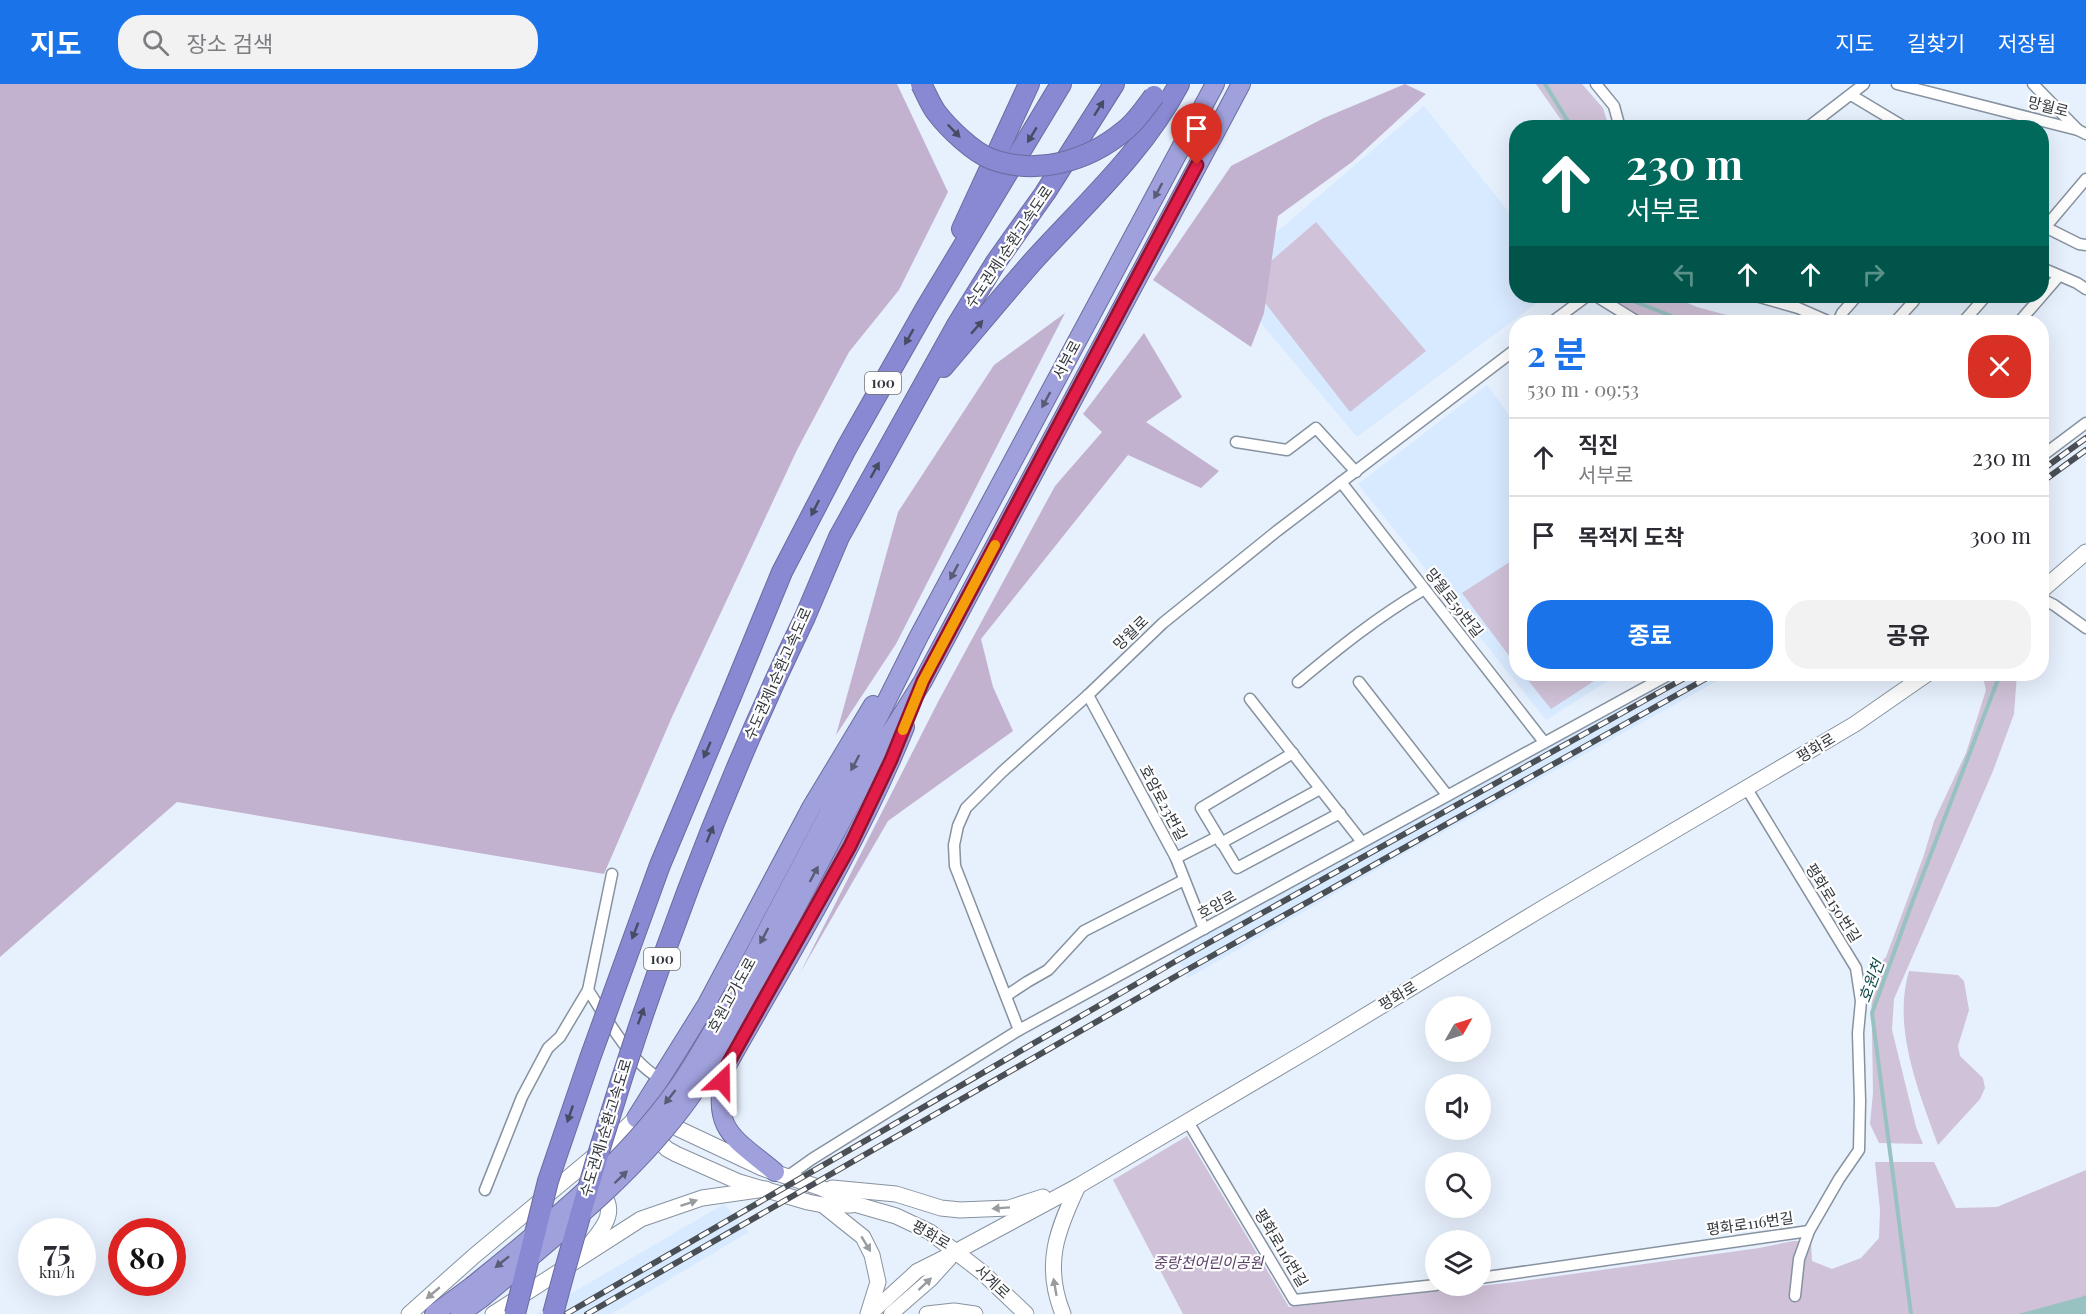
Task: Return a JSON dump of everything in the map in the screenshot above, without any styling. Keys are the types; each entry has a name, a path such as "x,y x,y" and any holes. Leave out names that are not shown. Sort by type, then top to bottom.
{"highway":[{"path":"921,84 935,112 964,142 991,159 1021,166 1055,164 1084,157 1125,130 1158,90"},
{"path":"926,308 1029,84"},
{"name":"100","path":"515,1314 548,1181 590,1058 660,865 782,572 813,510 926,308 1061,84"},
{"name":"수도권제1순환고속도로","path":"553,1314 612,1104 663,956 770,688 805,617 839,537 912,403 991,271 1045,193 1114,84"},
{"path":"912,403 1035,259 1125,164 1169,103 1179,84"},
{"name":"서부로","path":"919,636 1215,84"},
{"name":"서부로","path":"923,681 1241,84"},
{"path":"636,1118 707,1004 811,808 875,700 919,636"},
{"name":"호원고가도로","path":"740,997 919,636"},
{"path":"782,1174 734,1138 725,1126 720,1111 720,1093 725,1069 850,846 891,760 923,681"},
{"name":"호원고가도로","path":"460,1314 477,1292 623,1152 678,1087 740,997 876,756 923,681"},
{"path":"685,1039 685,1052 690,1060 713,1071 725,1069"},
{"name":"호원고가도로","path":"434,1314 477,1292"}],"main road":[{"path":"2049,584 2086,552"},
{"name":"평화로","path":"636,1118 666,1120 679,1129 753,1163 821,1188 858,1205 896,1216 930,1232 957,1251 1078,1186 1186,1120 1312,1048 1543,908 1855,724 1917,681"},
{"path":"409,1314 474,1256 611,1142 636,1118"},
{"name":"평화로","path":"636,1118 667,1149 739,1182 823,1205 858,1205"},
{"path":"739,1182 730,1175 726,1166 729,1161 737,1159 753,1163"},
{"path":"531,1209 555,1204 587,1185 597,1188 606,1197 610,1215 578,1260"},
{"path":"821,1188 896,1194 941,1208 960,1210 1009,1208 1078,1186"},
{"path":"1063,1314 1054,1288 1052,1260 1058,1232 1078,1186"},
{"name":"평화로","path":"493,1314 640,1219 702,1198 766,1189"},
{"path":"823,1205 863,1237 872,1255 878,1282 869,1314"},
{"name":"서계로","path":"957,1251 1026,1314"},
{"path":"927,1314 954,1311 975,1314"}],"street":[{"path":"1596,84 1614,106 1618,120"},
{"path":"1818,120 1864,84"},
{"name":"망월로","path":"1898,84 2036,120"},
{"path":"2033,84 2082,132"},
{"path":"1851,95 1893,120"},
{"name":"망월로","path":"2049,123 2082,132"},
{"path":"2049,222 2086,179"},
{"path":"2049,232 2086,245"},
{"path":"2049,271 2086,289"},
{"path":"2049,288 2059,276"},
{"path":"1561,315 1578,303"},
{"path":"1607,303 1627,315"},
{"path":"1780,303 1814,315"},
{"path":"1841,315 1850,303"},
{"path":"1901,315 1912,303"},
{"path":"1968,315 1978,303"},
{"path":"2025,315 2036,303"},
{"name":"망월로","path":"1019,1030 955,866 954,844 958,826 966,808 1163,623 1341,482 1509,354"},
{"path":"2049,451 2086,423"},
{"path":"1236,442 1287,450 1316,428 1356,472"},
{"name":"망월로59번길","path":"1341,482 1544,742"},
{"path":"1298,682 1382,615 1424,590"},
{"path":"2049,602 2086,628"},
{"name":"호암로","path":"782,1174 812,1159 1019,1030 1657,681"},
{"path":"1359,682 1447,795"},
{"name":"호암로23번길","path":"1088,695 1176,858 1204,929"},
{"path":"1250,699 1362,842"},
{"path":"1293,753 1201,808 1237,868 1340,813"},
{"path":"1176,858 1219,840 1320,789"},
{"name":"평화로150번길","path":"1747,789 1856,968 1861,1001 1858,1033 1859,1150 1809,1231"},
{"path":"486,1190 522,1097 548,1048 560,1036 588,990 612,874"},
{"path":"1006,996 1048,970 1084,931 1184,880"},
{"path":"588,990 639,1064 660,1078"},
{"name":"평화로116번길","path":"1186,1120 1294,1300 1425,1286"},
{"path":"1795,1296 1798,1259 1809,1231"},
{"name":"평화로116번길","path":"1491,1276 1809,1231"},
{"path":"869,1314 917,1271 957,1251"},
{"path":"891,1314 930,1280 957,1251"}],"shaded area":[{"path":"0,84 897,84 948,192 899,290 849,352 797,450 672,717 604,874 177,802 0,957"},
{"path":"1405,84 1426,94 1352,162 1278,216 1264,313 1251,347 1153,280 1231,166 1324,118"},
{"path":"1424,106 1509,212 1509,303 1537,303 1521,315 1509,315 1509,324 1357,437 1223,278"},
{"path":"1065,313 896,644 836,735 898,512 994,365"},
{"path":"1144,333 1182,397 1146,422 1219,471 1201,488 1128,455 981,639 993,687 1013,731 888,821 800,973 939,700 1055,486 1102,432 1083,414"},
{"path":"1487,385 1509,415 1509,674 1358,484"},
{"path":"1515,681 1608,681 1546,720"},
{"path":"1668,681 1717,681 1404,854 1188,978 1173,950"},
{"path":"724,1204 749,1232 611,1314 536,1314"},
{"path":"2086,1295 2086,1314 2018,1314 2081,1297"}],"green space":[{"path":"1536,84 1582,84 1603,108 1607,120 1561,120"},
{"path":"1316,222 1426,351 1350,412 1248,281"},
{"path":"1619,303 1688,303 1727,315 1639,315"},
{"path":"1509,563 1509,656 1462,593"},
{"path":"1529,681 1594,681 1551,709"},
{"path":"1984,681 2016,681 2014,714 1993,771 1894,999 1892,1030 1916,1127 1923,1144 1879,1143 1870,1124 1873,1093 1871,973 1886,957 1924,855 1934,821 1966,753 1986,690"},
{"path":"1909,971 1958,975 1964,981 1969,1010 1958,1046 1960,1056 1983,1078 1985,1088 1980,1099 1938,1145 1916,1082 1906,1037 1905,993"},
{"name":"중랑천어린이공원","path":"1187,1136 1289,1307 1425,1292 1425,1296 1491,1296 1491,1285 1759,1248 1793,1241 1811,1241 1812,1261 1832,1269 1861,1258 1879,1238 1880,1210 1875,1162 1934,1162 1956,1208 1997,1207 2086,1170 2086,1314 1183,1314 1113,1180"}],"waterway":[{"name":"호원천","path":"1545,84 1567,120"},
{"name":"호원천","path":"1638,303 1669,315"},
{"name":"호원천","path":"1911,1314 1872,1013 1997,681"}],"railway":[{"path":"2049,465 2086,438"},
{"path":"2049,477 2086,450"},
{"path":"566,1314 1176,961 1679,681"},
{"path":"587,1314 1185,971 1702,681"}],"slow traffic":[{"path":"903,730 923,681 995,545"}],"route":[{"path":"722,1081 725,1069 850,846 891,760 923,681 1197,165"}]}
